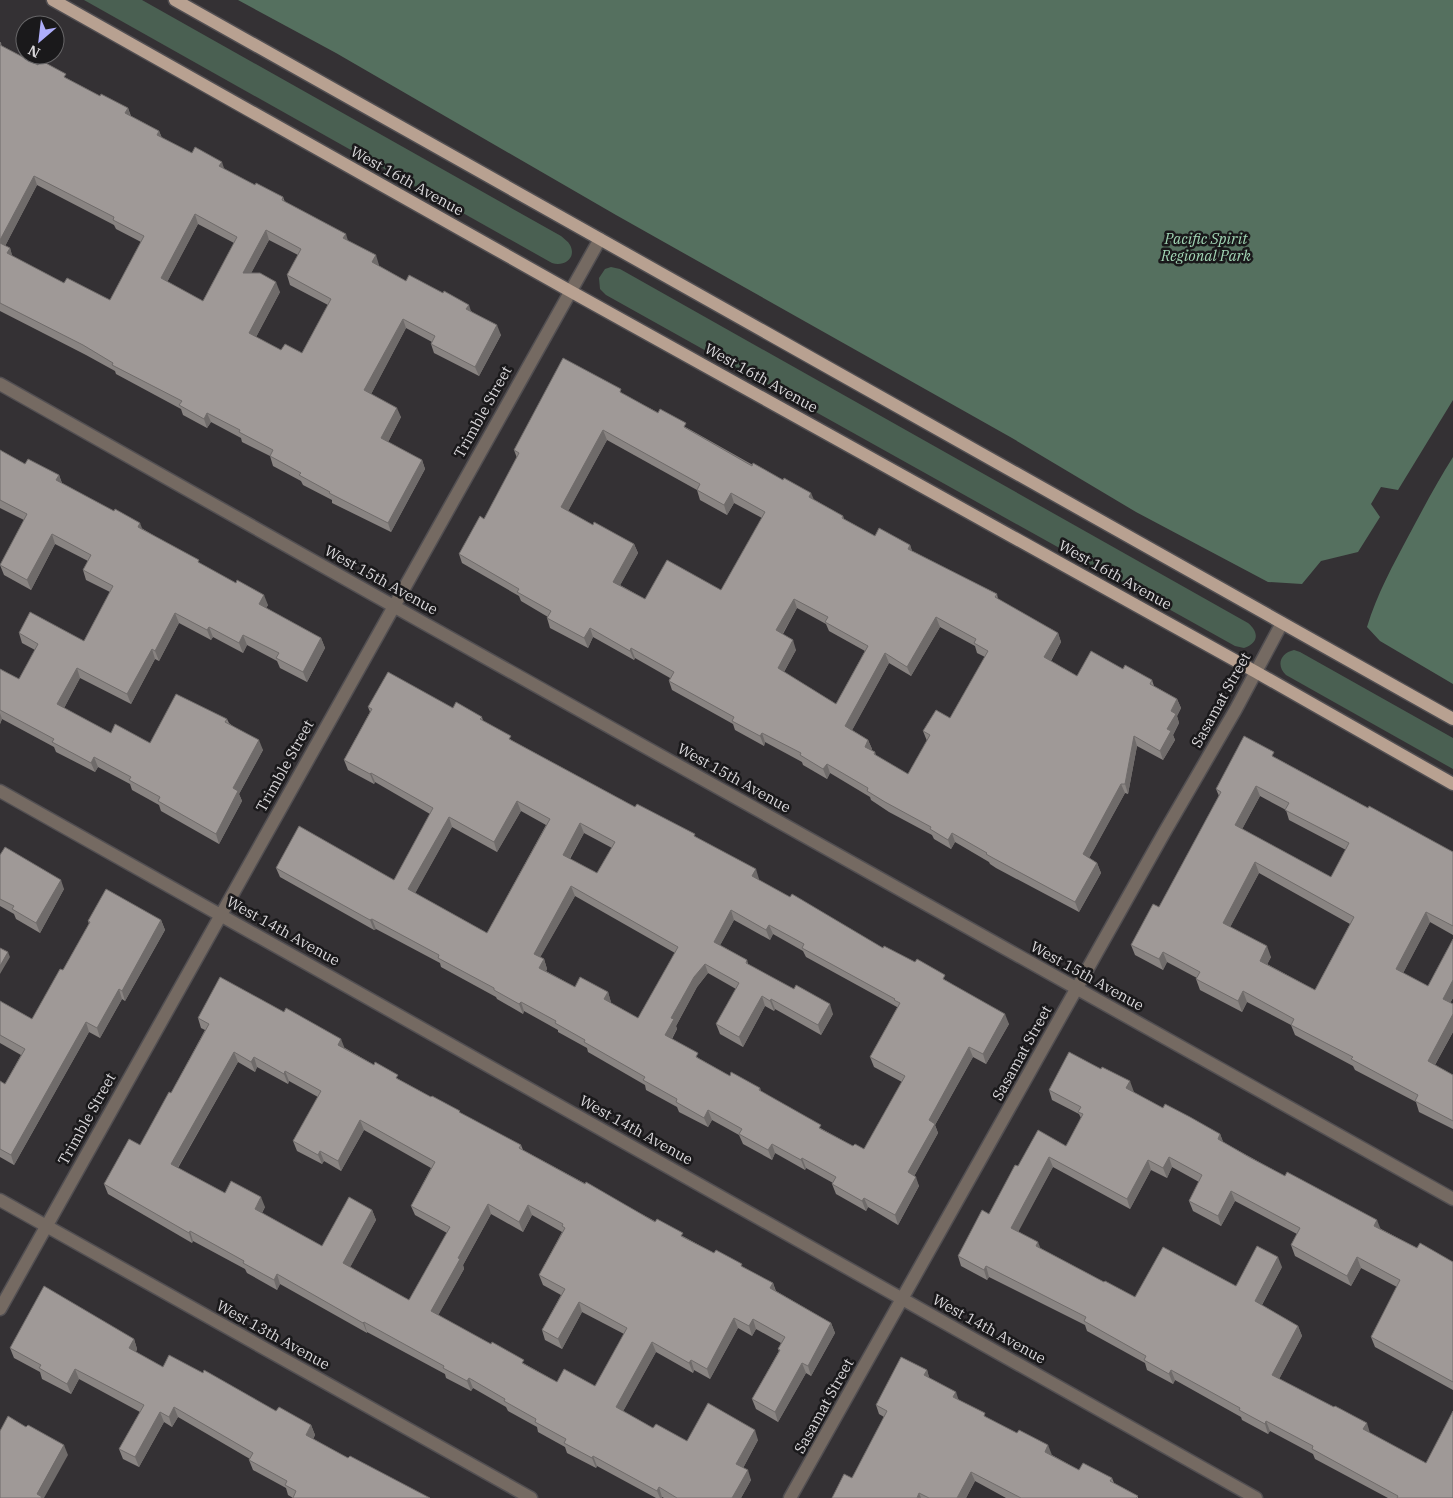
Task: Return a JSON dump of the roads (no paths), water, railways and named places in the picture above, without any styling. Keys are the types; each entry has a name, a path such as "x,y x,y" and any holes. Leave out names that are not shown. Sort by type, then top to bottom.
{"main road":[{"name":"West 16th Avenue","path":"53,0 1453,784"},
{"path":"175,0 1453,719"}],"street":[{"name":"Trimble Street","path":"0,1309 600,239"},
{"name":"West 15th Avenue","path":"0,384 1453,1199"},
{"name":"Sasamat Street","path":"790,1498 1282,624"},
{"name":"West 14th Avenue","path":"0,791 1256,1498"},
{"name":"West 13th Avenue","path":"0,1200 531,1498"}],"park label":[{"name":"Pacific Spirit Regional Park","path":"1206,248"}]}
